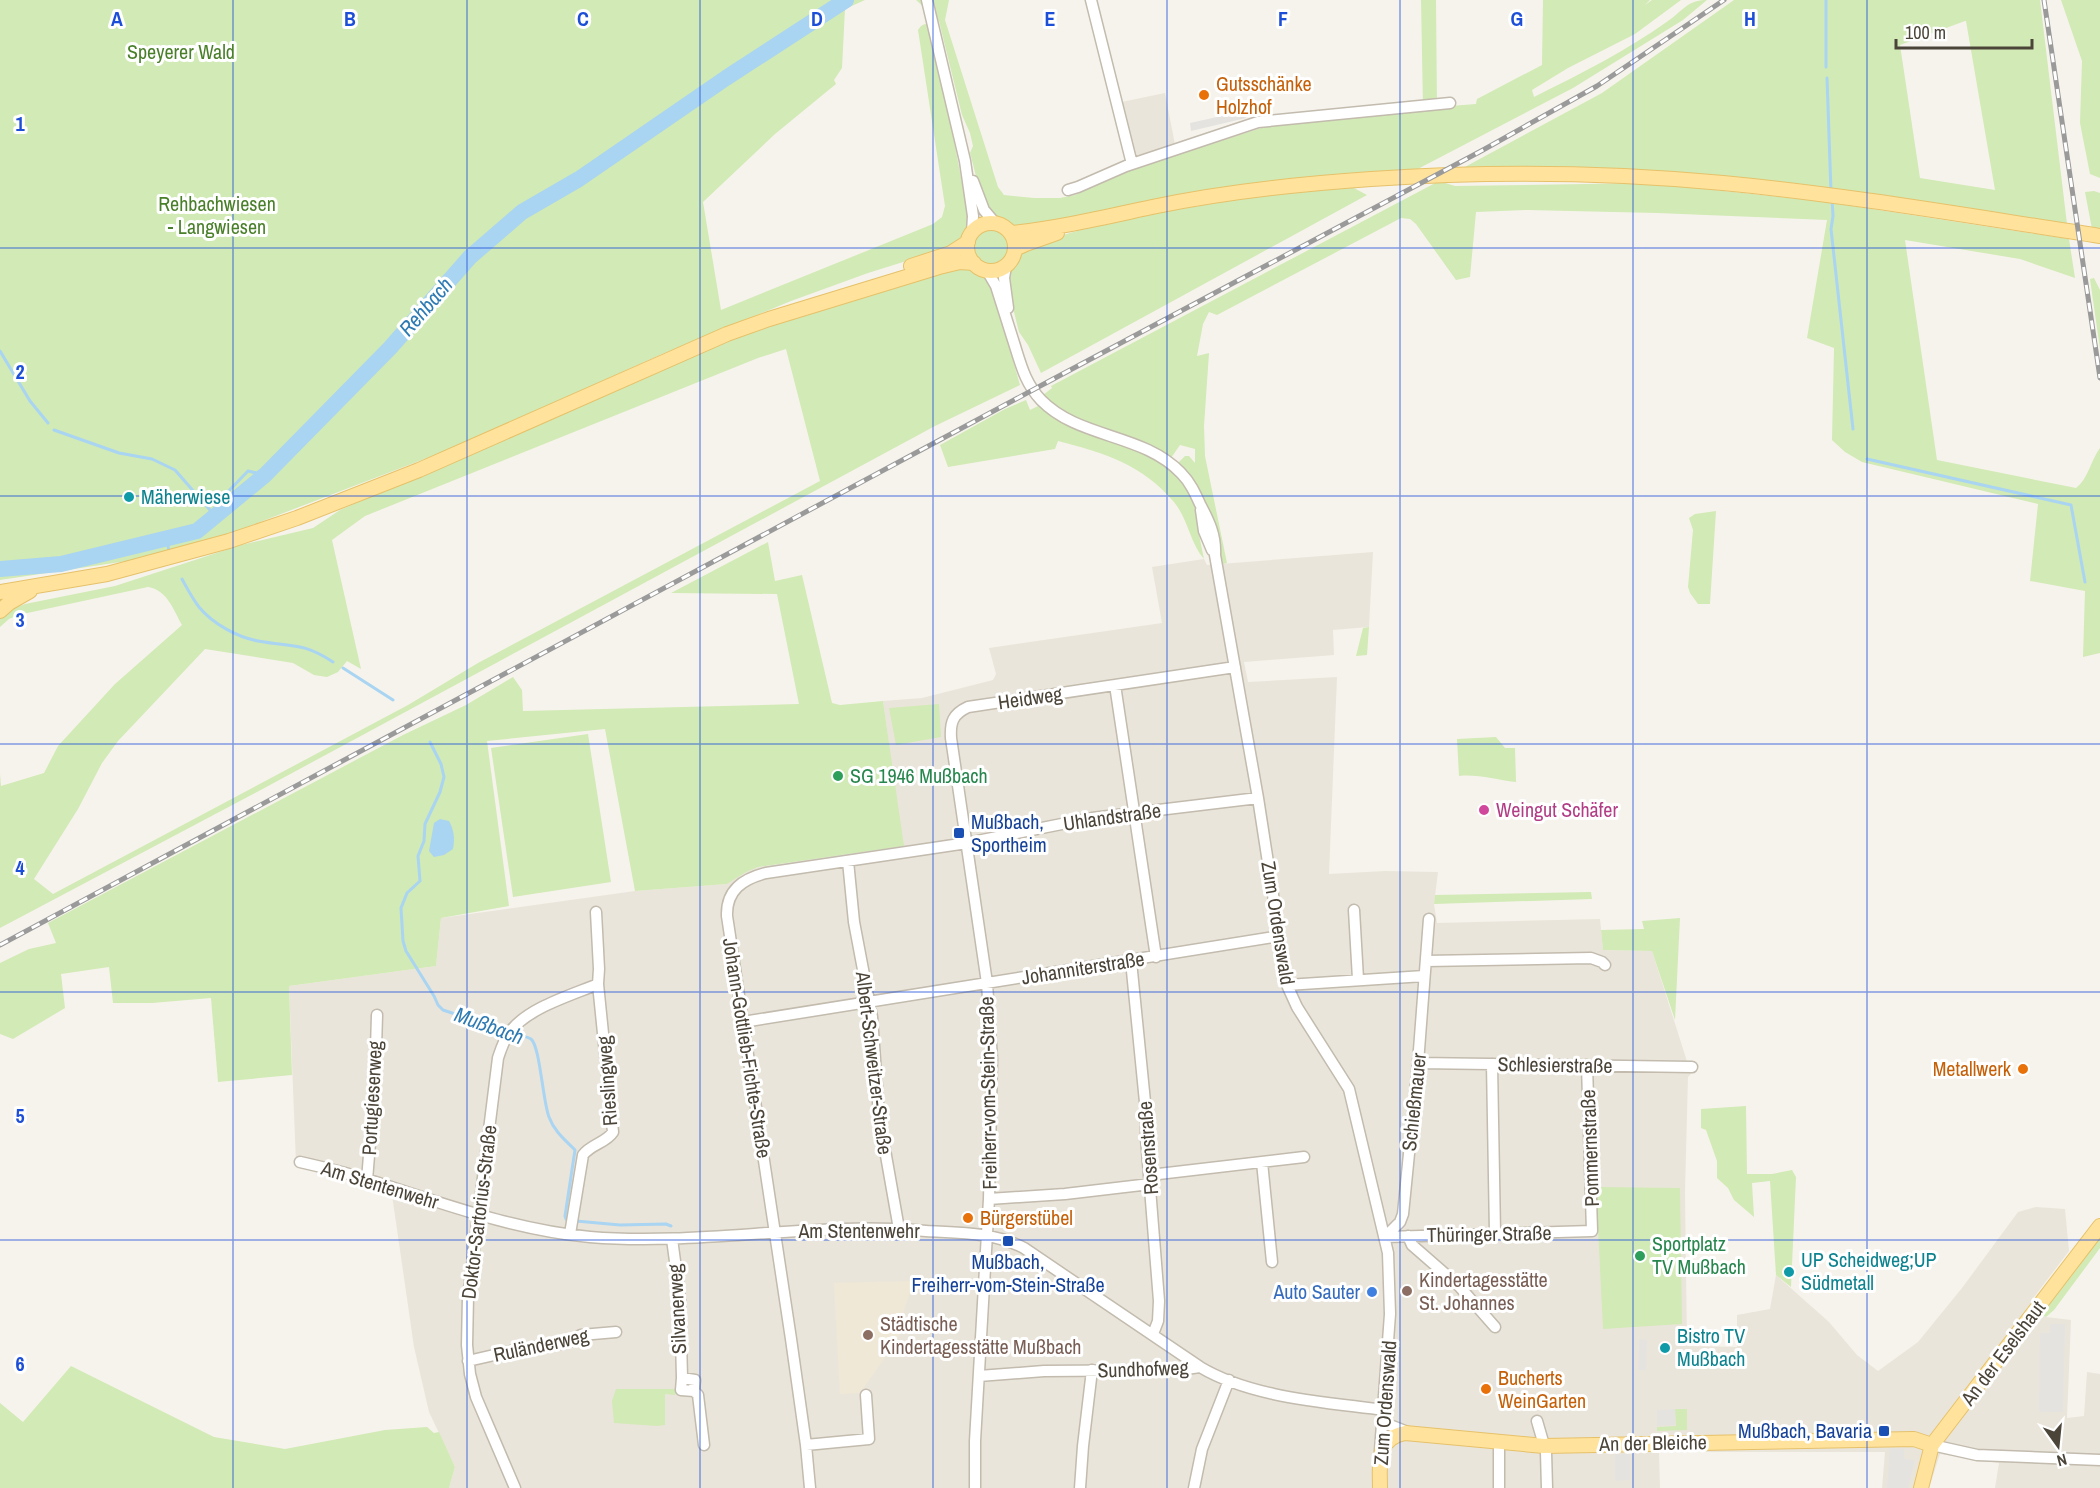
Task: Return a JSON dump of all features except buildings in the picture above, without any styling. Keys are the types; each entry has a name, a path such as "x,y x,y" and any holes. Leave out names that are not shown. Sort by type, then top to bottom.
{"main road":[{"path":"1011,233 1093,221 1192,200 1328,183 1468,174 1534,173 1654,177 1736,184 2100,236"},
{"path":"1015,249 1093,221"},
{"path":"0,592 107,574 229,541 297,518 373,489 727,334 769,319 960,262 997,270 1006,266 1013,257 1015,249 1011,233 1002,225 995,223 981,225 951,253 826,295 769,319"},
{"path":"970,237 968,252 979,266"},
{"path":"0,611 9,603 37,587"},
{"name":"An der Eselshaut","path":"1920,1488 1932,1445 2100,1226"},
{"path":"1380,1457 1389,1440 1401,1434 1410,1433"},
{"name":"An der Bleiche","path":"1410,1433 1544,1446 1914,1439 1932,1445"},
{"name":"Zum Ordenswald","path":"1380,1457 1380,1488"}],"street":[{"path":"927,0 965,161 973,216 970,237"},
{"path":"1091,0 1132,164"},
{"path":"1068,190 1078,188 1132,164 1258,122 1450,103"},
{"path":"965,161 984,210 995,223"},
{"name":"Zum Ordenswald","path":"979,266 990,274 996,286 1025,378 1038,396 1068,420 1136,444 1162,457 1182,474 1193,488 1200,504 1204,531 1215,555 1258,798 1287,985 1297,1007 1349,1089 1385,1237 1391,1291 1380,1457"},
{"name":"Zum Ordenswald","path":"1006,266 1004,282 1013,341"},
{"name":"Heidweg","path":"967,843 951,738 955,715 968,707 1235,668"},
{"path":"1115,686 1156,957"},
{"name":"Uhlandstraße","path":"967,843 1062,823 1258,798"},
{"name":"Johann-Gottlieb-Fichte-Straße","path":"810,1488 806,1445 726,905 737,885 753,876 967,843"},
{"name":"Freiherr-vom-Stein-Straße","path":"967,843 987,983 992,1078 989,1199 975,1488"},
{"name":"Albert-Schweitzer-Straße","path":"848,861 854,922 869,1000 879,1116 899,1229"},
{"path":"1354,910 1358,980"},
{"name":"Rieslingweg","path":"572,1225 583,1155 588,1149 610,1137 613,1132 598,984 596,912"},
{"name":"Schießmauer","path":"1385,1237 1400,1222 1402,1214 1418,1063 1429,919"},
{"name":"Johanniterstraße","path":"743,1022 1280,936"},
{"path":"1426,961 1591,958 1605,965"},
{"name":"Rosenstraße","path":"1131,961 1146,1112 1159,1301 1158,1321 1153,1334"},
{"path":"1287,985 1424,976"},
{"name":"Doktor-Sartorius-Straße","path":"514,1488 476,1397 468,1361 466,1318 498,1058 509,1033 529,1015 598,984"},
{"name":"Portugieserweg","path":"368,1180 377,1015"},
{"name":"Schlesierstraße","path":"1418,1063 1692,1067"},
{"path":"1492,1064 1495,1233"},
{"name":"Pommernstraße","path":"1587,1065 1592,1231"},
{"path":"989,1199 1065,1194 1304,1156"},
{"name":"Am Stentenwehr","path":"300,1162 518,1225 572,1225 672,1239 845,1228 987,1235 1008,1240 1023,1248 1200,1367 1229,1380 1286,1396 1384,1410"},
{"path":"1262,1162 1272,1262"},
{"name":"Thüringer Straße","path":"1385,1237 1592,1231"},
{"path":"1408,1236 1412,1245 1459,1286 1495,1327"},
{"name":"Silvanerweg","path":"672,1239 680,1298 682,1378 695,1380 694,1391 698,1395 704,1445"},
{"name":"Ruländerweg","path":"468,1361 520,1349 567,1343 581,1335 616,1332"},
{"name":"Sundhofweg","path":"979,1376 1092,1370 1179,1370 1200,1367"},
{"path":"1080,1488 1092,1370"},
{"path":"1194,1488 1202,1449 1229,1380"},
{"path":"806,1445 869,1439 866,1395"},
{"path":"1537,1421 1544,1446 1546,1488"},
{"name":"An der Bleiche","path":"1383,1422 1410,1433"},
{"path":"1499,1442 1499,1488"},
{"path":"1932,1445 1977,1455 2100,1460"}],"shaded area":[{"path":"1165,93 1177,155 1130,170 1112,104"},
{"path":"1244,111 1246,118 1191,131 1190,123"},
{"path":"1373,552 1369,627 1333,630 1334,655 1244,662 1248,682 1337,677 1329,874 1385,871 1438,872 1434,904 1437,923 1600,919 1603,950 1652,951 1691,1074 1688,1077 1685,1192 1687,1346 1737,1347 1737,1315 1770,1309 1776,1275 1829,1322 1857,1355 1878,1371 1918,1342 1962,1288 2018,1212 2036,1207 2065,1209 2069,1251 2031,1301 2046,1317 2071,1320 2067,1418 2084,1416 2087,1372 2100,1374 2100,1488 1995,1488 1999,1463 1940,1454 1929,1488 1882,1488 1885,1452 1659,1452 1660,1488 449,1488 455,1467 429,1412 414,1347 392,1195 296,1164 289,986 436,966 441,918 635,891 727,884 746,871 758,867 903,846 883,701 922,698 993,680 996,674 989,648 1162,623 1152,567 1204,559 1207,565"},
{"name":"Städtische Kindertagesstätte Mußbach","path":"914,1281 904,1310 903,1328 896,1342 860,1393 840,1394 834,1283"},
{"path":"2050,1324 2065,1324 2063,1412 2039,1412 2040,1333 2050,1333"},
{"path":"1639,1339 1647,1340 1646,1370 1638,1370"},
{"path":"1493,1380 1519,1381 1522,1391 1493,1388"},
{"path":"1675,1409 1675,1425 1657,1426 1657,1410"},
{"path":"1890,1448 1904,1449 1904,1459 1915,1460 1908,1488 1887,1488"},
{"path":"1615,1454 1630,1454 1630,1480 1615,1481"}],"green space":[{"name":"Rehbachwiesen - Langwiesen","path":"0,0 865,0 845,9 842,68 834,80 836,84 775,134 703,202 721,310 933,224 942,217 945,206 918,30 924,25 929,25 943,83 970,225 962,239 948,248 868,273 791,301 662,354 453,448 221,537 154,557 0,580"},
{"path":"916,0 949,0 945,20 998,187 1004,195 1060,198 1075,195 1130,170 1277,123 1423,107 1421,0 1436,0 1437,107 1476,104 1477,99 1542,65 1543,0 1650,0 1645,5 1652,0 1681,0 1635,34 1568,68 1532,90 1534,97 1636,42 1690,4 1707,0 1683,20 1573,88 1412,172 1360,173 1235,187 1128,205 1022,227 998,219 984,201 970,153 973,146 970,133 962,115 939,21"},
{"path":"1734,0 2040,0 2067,224 1659,173 1463,168 1602,93","holes":["1966,21 1995,190 1920,178 1900,45"]},
{"path":"2061,0 2100,0 2100,178 2090,174 2080,123 2082,61"},
{"path":"1439,181 1455,186 1649,183 1826,202 2069,239 2075,278 2020,259 1905,240 1937,460 2076,488 2084,480 2100,448 2100,653 2083,657 2085,591 2030,581 2038,504 1862,462 1845,452 1832,440 1834,348 1807,338 1827,220 1527,210 1476,212 1470,277 1456,280 1416,224 1410,219 1401,218 1217,315 1209,312 1203,324 1197,356 1209,353 1204,426 1205,456 1227,563 1223,564 1216,529 1178,463 1185,456 1189,456 1195,463 1195,449 1180,445 1171,458 1147,443 1080,420 1043,395 1052,388 1051,386"},
{"path":"1340,187 1354,188 1367,195 1041,373 1019,332 1007,284 1009,269 1021,252 1039,242 1115,220 1246,198"},
{"path":"2085,192 2100,193 2100,231 2092,229"},
{"path":"991,228 1003,234 1009,246 1003,258 991,264 979,258 973,246 979,234"},
{"path":"966,264 985,275 991,285 1020,385 935,426 0,928 0,774 1,786 44,773 58,746 115,684 182,625 165,596 148,587 18,615 0,627 0,616 6,611 25,604 115,586 241,545 313,528 340,510 774,323","holes":["786,349 820,481 478,663 408,705 53,894 34,879 78,809 102,763 118,741 205,649 293,663 314,675 327,677 338,672 347,661 361,669 332,540 365,516 758,358"]},
{"path":"2094,278 2100,290 2100,349 2090,279"},
{"path":"1026,400 1030,410 1040,405 1050,415 1066,423 1143,451 1159,460 1184,483 1197,508 1200,525 1198,530 1204,559 1195,546 1179,509 1162,489 1135,469 1091,450 1058,441 1055,449 948,467 940,445"},
{"path":"1716,511 1710,604 1698,604 1688,587 1693,530 1689,518 1695,514"},
{"path":"768,542 775,581 802,575 832,703 840,705 883,701 904,846 758,867 727,884 635,891 605,729 487,741 509,906 441,918 436,966 289,986 292,1075 218,1082 211,998 152,1003 113,1003 109,967 61,974 65,1008 13,1039 0,1034 0,963 29,949 56,943 48,923 403,735 466,705 513,677 522,690 523,711 799,704 777,594 671,593"},
{"path":"1369,627 1367,655 1356,656 1363,628"},
{"path":"939,704 941,737 896,745 889,708"},
{"path":"588,734 611,882 513,897 491,748"},
{"path":"1496,737 1505,748 1515,748 1516,782 1480,776 1459,776 1457,739"},
{"path":"1591,892 1592,899 1434,904 1435,895"},
{"path":"1680,918 1675,1020 1652,951 1603,950 1601,930 1644,929 1642,921"},
{"path":"1746,1106 1747,1174 1772,1174 1792,1170 1796,1177 1791,1287 1776,1275 1770,1181 1752,1183 1754,1217 1734,1200 1728,1188 1717,1178 1717,1161 1706,1130 1701,1128 1701,1109"},
{"name":"Sportplatz TV Mußbach","path":"1596,1187 1680,1188 1682,1324 1603,1329"},
{"path":"2100,1233 2100,1248 2054,1310 2046,1317 2040,1312"},
{"path":"71,1366 214,1437 285,1449 385,1430 427,1427 434,1433 439,1432 455,1467 449,1488 0,1488 0,1403 23,1422"},
{"path":"616,1389 677,1389 675,1395 665,1394 665,1425 657,1426 614,1423 612,1401"},
{"path":"1675,1409 1687,1409 1687,1430 1657,1431 1657,1427 1676,1426"}],"water":[{"path":"440,819 449,821 451,824 454,834 453,849 444,855 434,857 429,851 434,823"}],"waterway":[{"name":"Rehbach","path":"0,569 61,564 197,531 265,475 390,348 470,257 522,212 579,179 726,78 846,0"},
{"path":"1826,0 1826,67"},
{"path":"1827,78 1831,192"},
{"path":"1832,199 1831,229 1853,429"},
{"path":"0,351 30,401 48,423"},
{"path":"54,430 119,453 152,459 175,470 210,510"},
{"path":"1867,459 2071,505 2085,582"},
{"path":"217,503 248,471 265,475"},
{"name":"Mußbach","path":"166,540 169,550"},
{"name":"Mußbach","path":"182,579 199,607 226,629 258,641 305,648 333,662"},
{"name":"Mußbach","path":"343,668 393,700"},
{"name":"Mußbach","path":"430,742 441,764 444,777 440,792 425,824 424,841 418,856 420,881 407,893 401,908 403,941 406,951 443,1010 506,1031"},
{"name":"Mußbach","path":"512,1033 529,1038 534,1044 549,1117 557,1131 575,1150 565,1216 569,1220"},
{"name":"Mußbach","path":"576,1221 671,1226"}],"railway":[{"path":"0,945 1483,150 1597,86 1724,0"},
{"path":"2044,0 2100,378"}],"place":[{"name":"Gutsschänke Holzhof","path":"1204,95"},
{"name":"Mäherwiese","path":"129,497"},
{"name":"SG 1946 Mußbach","path":"838,776"},
{"name":"Weingut Schäfer","path":"1484,810"},
{"name":"Mußbach, Sportheim","path":"959,833"},
{"name":"Metallwerk","path":"2023,1069"},
{"name":"Bürgerstübel","path":"968,1218"},
{"name":"Mußbach, Freiherr-vom-Stein-Straße","path":"1008,1241"},
{"name":"Sportplatz TV Mußbach","path":"1640,1256"},
{"name":"UP Scheidweg;UP Südmetall","path":"1789,1272"},
{"name":"Kindertagesstätte St. Johannes","path":"1407,1291"},
{"name":"Auto Sauter","path":"1372,1292"},
{"name":"Städtische Kindertagesstätte Mußbach","path":"868,1335"},
{"name":"Bistro TV Mußbach","path":"1665,1348"},
{"name":"Bucherts WeinGarten","path":"1486,1389"},
{"name":"Mußbach, Bavaria","path":"1884,1431"}],"park label":[{"name":"Speyerer Wald","path":"181,52"}]}
